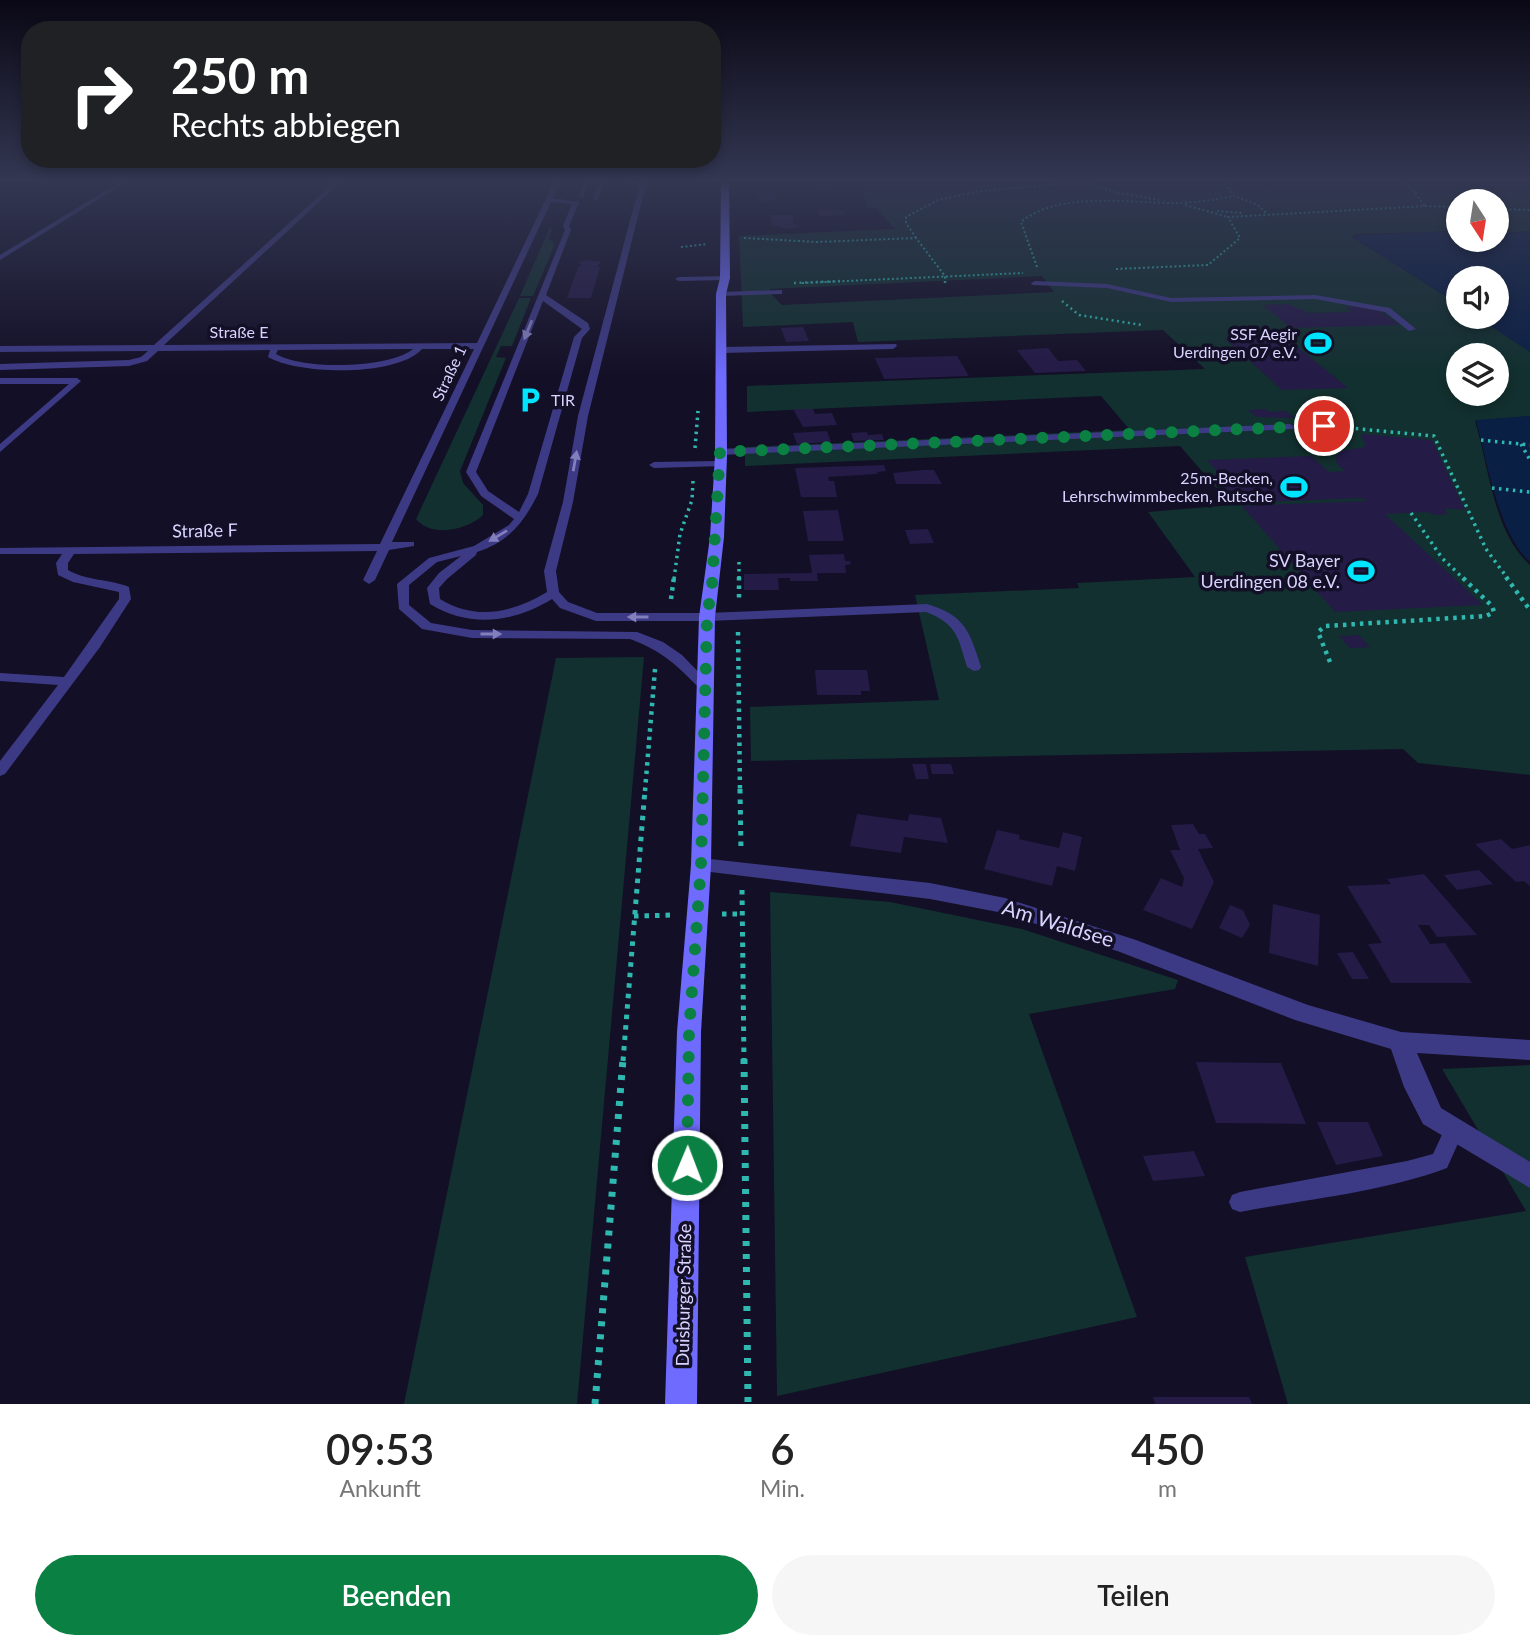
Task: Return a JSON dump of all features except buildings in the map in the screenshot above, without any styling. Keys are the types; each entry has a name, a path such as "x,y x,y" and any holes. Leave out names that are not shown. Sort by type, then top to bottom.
{"main road":[{"name":"Duisburger Straße","path":"681,1404 689,1032 701,865 707,617 712,585 719,458 724,246"}],"street":[{"name":"Am Waldsee","path":"701,865 930,891 1005,906 1128,946 1303,1013 1401,1042 1530,1051"},
{"path":"1401,1042 1416,1087 1432,1116 1530,1176"}],"lane":[{"path":"0,258 20,246"},
{"path":"0,368 129,363 144,359 268,246"},
{"name":"Straße 1","path":"369,580 527,246"},
{"path":"521,518 493,501 473,480 471,472 562,246"},
{"path":"627,246 583,416 568,502 550,571 554,593 564,606 596,617 707,617 927,608 951,616 961,629 974,667"},
{"path":"679,279 706,278 723,286 779,292"},
{"path":"1040,282 1107,286 1171,300 1315,297 1387,310 1412,329"},
{"path":"543,297 585,325 586,329 578,337 533,494 521,518 513,527 478,548 433,587 434,601 448,612 470,617 496,617 522,611 554,593"},
{"name":"Straße E","path":"0,349 478,345"},
{"path":"276,346 271,355 287,363 358,365 401,360 420,346"},
{"path":"722,350 893,346"},
{"path":"0,380 77,381 0,449"},
{"path":"654,465 694,465 719,458 1290,427"},
{"name":"Straße F","path":"0,551 383,547 410,544"},
{"path":"478,548 433,560 403,584 403,607 427,626 472,634 632,635 658,645 677,658 705,686"},
{"path":"0,771 125,599 125,590 114,584 82,582 62,572 62,563 71,550"},
{"path":"0,677 67,681"},
{"path":"1240,1202 1407,1171 1440,1161 1454,1130"}],"path":[{"path":"681,247 694,246"},
{"path":"706,278 707,246"},
{"path":"922,246 945,276 945,284"},
{"path":"1029,246 1040,282 1079,315 1142,325"},
{"path":"1104,269 1208,265 1231,246"},
{"path":"790,283 1039,272"},
{"path":"668,616 680,534 692,500 698,398"},
{"path":"1341,451 1290,427 1297,422 1351,430 1434,436 1486,549 1530,610"},
{"path":"1481,440 1530,445"},
{"path":"1521,444 1530,460"},
{"path":"1492,488 1530,492"},
{"path":"1331,662 1318,632 1325,626 1486,616 1494,612 1492,606 1442,558 1411,513"},
{"path":"739,550 748,1404"},
{"path":"595,1404 658,645"}],"green space":[{"path":"542,246 554,246 533,296 520,296"},
{"name":"SV Bayer Uerdingen 08 e.V.","path":"739,246 1365,246 1446,296 1446,329 1496,329 1530,351 1530,416 1475,421 1500,517 1518,551 1530,565 1530,775 1418,763 1403,749 751,761 750,707 939,700 915,595 1079,588 1077,583 1195,577 1148,512 1231,505 1180,446 745,466 745,447 1130,430 1101,396 747,412 747,386 1205,369 1163,330 858,342 853,322 743,327","holes":["1042,276 1054,292 782,305 769,292 770,289"]},
{"path":"519,298 531,298 512,346 501,346 496,357 506,358 460,471 463,483 483,505 483,515 468,525 449,530 423,525 416,519"},
{"path":"644,657 577,1404 404,1404 556,658"},
{"path":"770,892 890,902 1022,929 1178,980 1175,989 1029,1014 1137,1317 777,1396"},
{"path":"1530,1065 1530,1404 1288,1404 1245,1257 1526,1211 1442,1069"}],"water":[{"path":"1366,246 1446,246 1446,252 1509,252 1509,246 1530,246 1530,352 1495,329 1509,329 1509,266 1446,266 1446,296"},
{"path":"1530,416 1530,562 1519,549 1502,515 1476,420"}],"place":[{"name":"SSF Aegir Uerdingen 07 e.V.","path":"1318,343"},
{"name":"TIR","path":"530,400"},
{"name":"25m-Becken, Lehrschwimmbecken, Rutsche","path":"1294,487"},
{"name":"SV Bayer Uerdingen 08 e.V.","path":"1361,571"}],"route":[{"path":"687,1165 689,1032 701,865 707,617 712,585 720,452 1290,427 1297,422 1324,426"}]}
